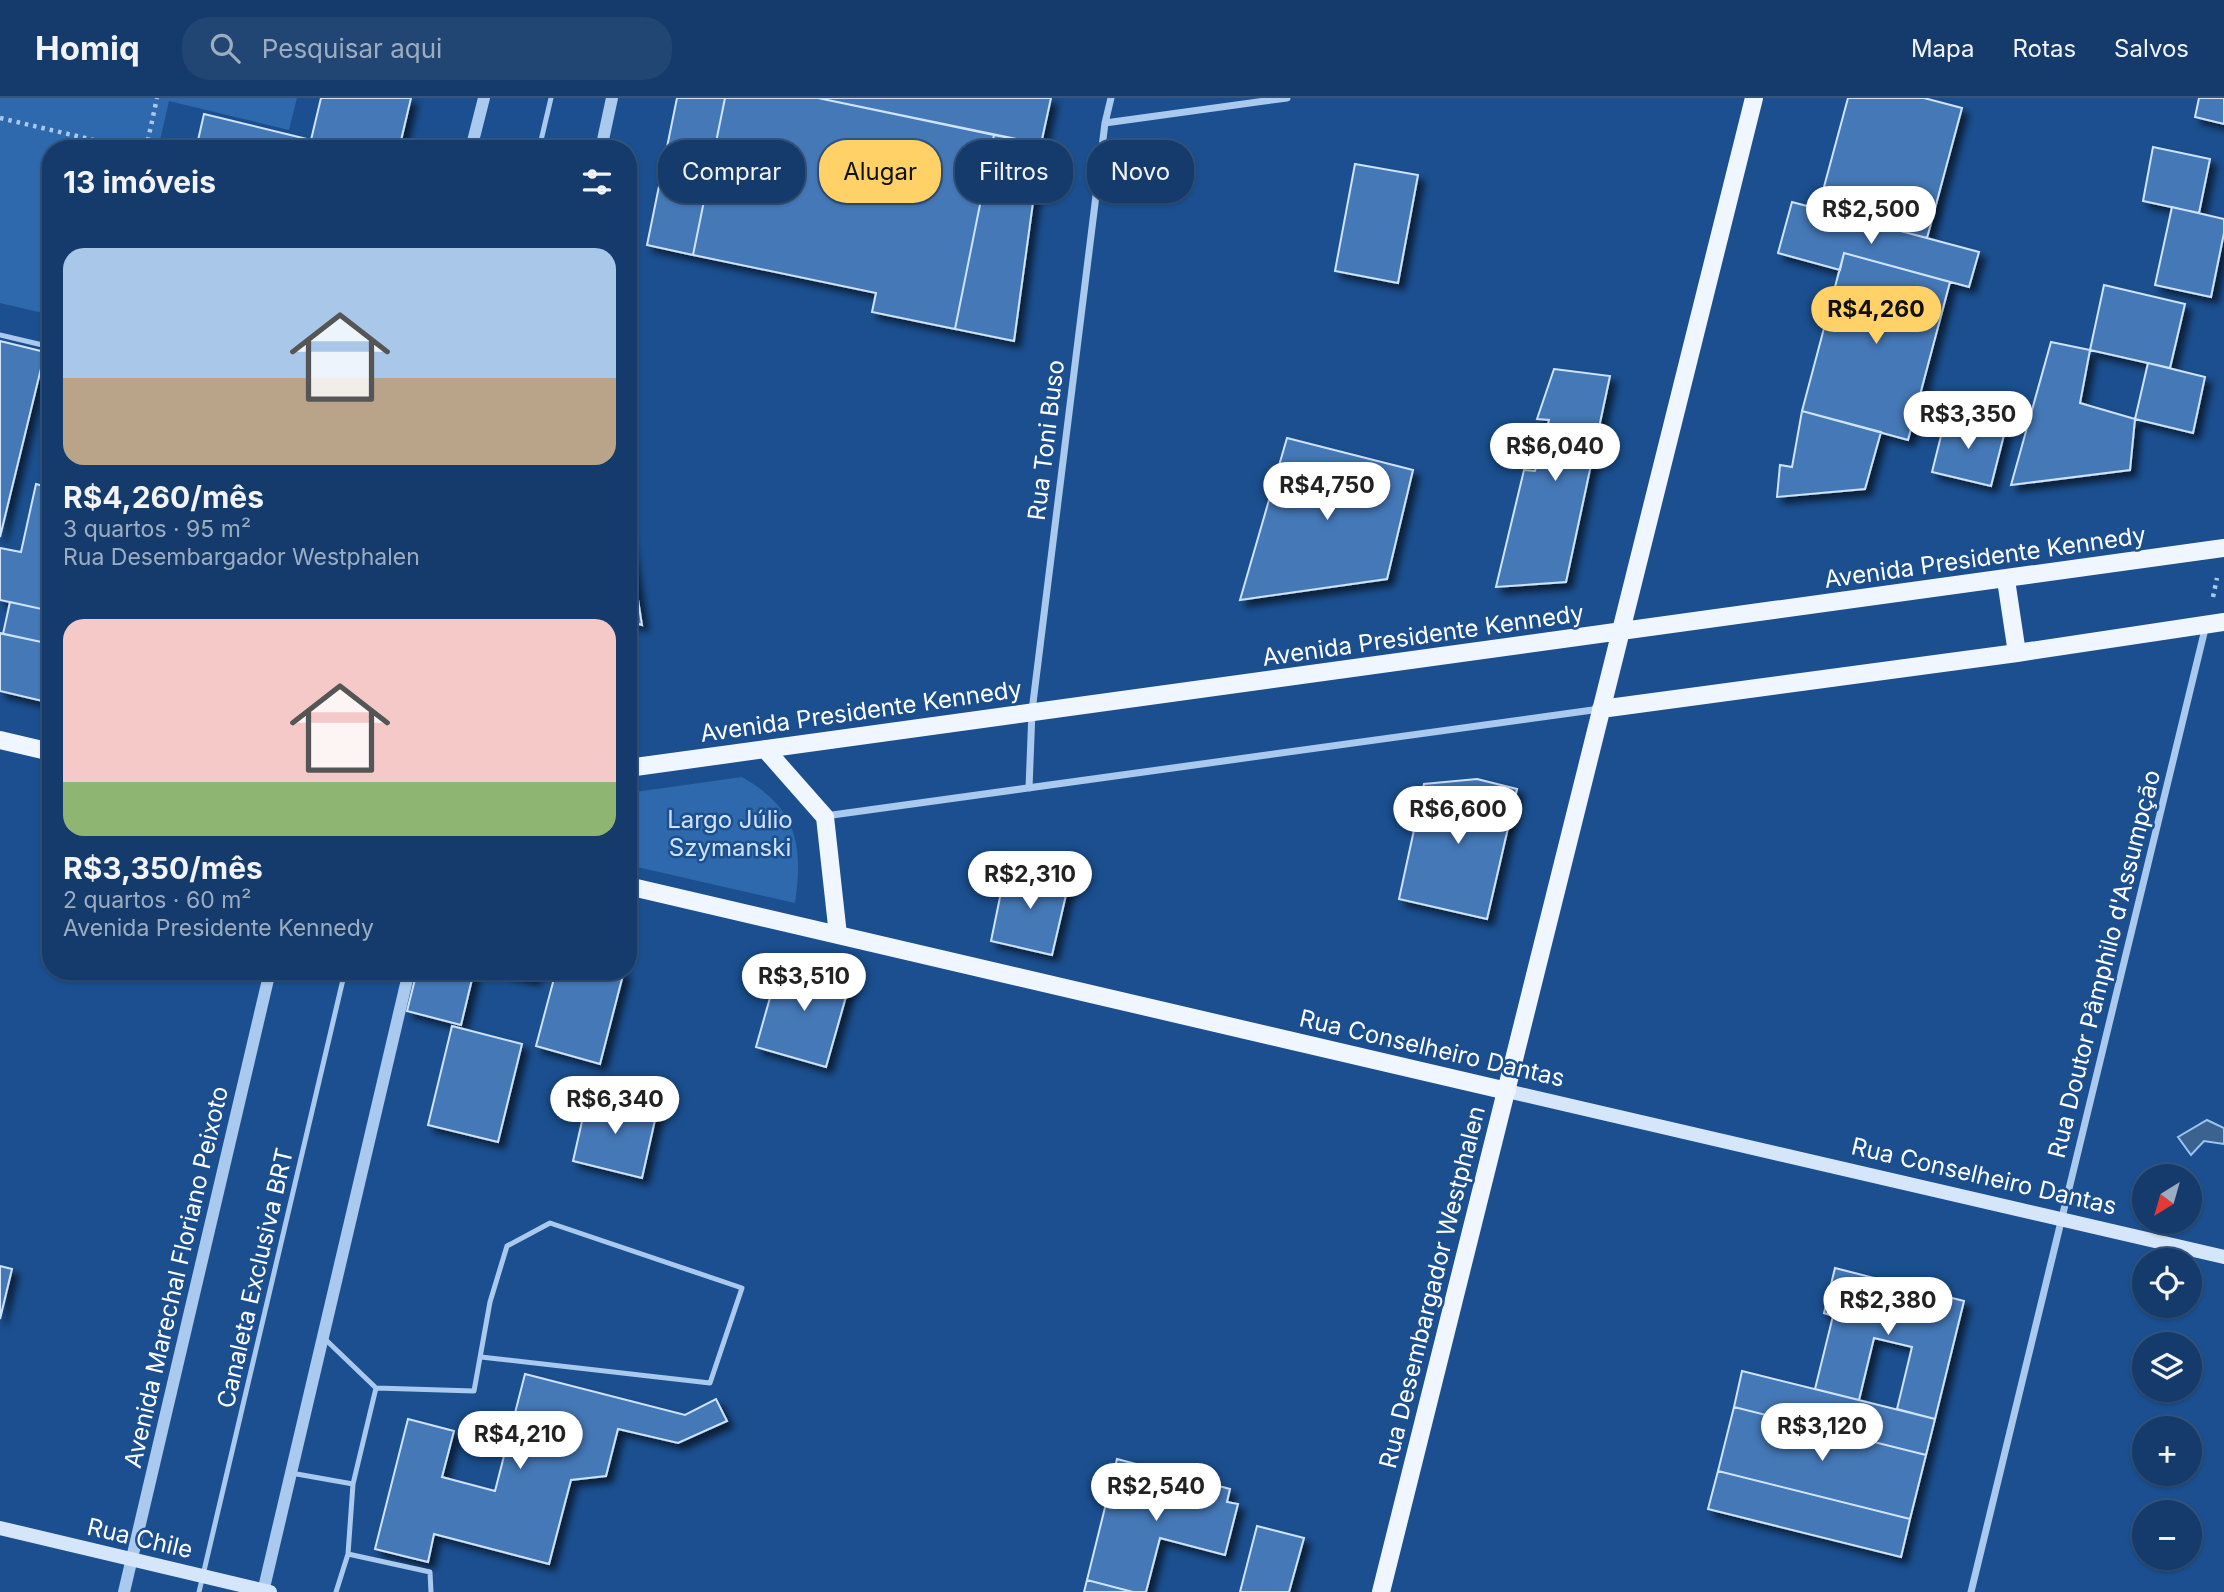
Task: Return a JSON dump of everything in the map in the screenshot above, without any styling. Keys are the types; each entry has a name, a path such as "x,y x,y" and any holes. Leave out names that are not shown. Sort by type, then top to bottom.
{"main road":[{"name":"Rua Desembargador Westphalen","path":"1381,1592 1754,98"},
{"name":"Avenida Presidente Kennedy","path":"637,767 2224,548"},
{"path":"2006,580 2017,653"},
{"path":"1601,709 2017,653 2215,623"},
{"path":"0,740 42,750"},
{"path":"765,749 825,817 838,935"},
{"name":"Rua Conselheiro Dantas","path":"637,888 2224,1257"},
{"name":"Rua Chile","path":"0,1528 266,1591"}],"street":[{"path":"473,140 484,98"},
{"path":"603,140 612,98"},
{"name":"Rua Toni Buso","path":"1029,788 1032,711 1105,123 1111,98"},
{"path":"1105,123 1287,98"},
{"name":"Rua Doutor Pâmphilo d'Assumpção","path":"1971,1592 2061,1219 2215,623"},
{"path":"825,817 1601,709"},
{"name":"Avenida Marechal Floriano Peixoto","path":"124,1592 268,980"},
{"path":"266,1591 407,980"}],"lane":[{"path":"541,140 551,98"},
{"path":"0,335 42,344"},
{"name":"Canaleta Exclusiva BRT","path":"199,1592 343,980"},
{"path":"323,1336 376,1388 474,1391 490,1302 507,1246 550,1223 742,1288 710,1383 481,1357"},
{"path":"336,1592 348,1554 353,1484 376,1388"},
{"path":"291,1474 353,1484"},
{"path":"348,1554 430,1572 431,1592"}],"path":[{"path":"148,140 157,98"},
{"path":"0,118 94,140"},
{"path":"2215,623 2218,575"}],"green space":[{"path":"0,98 297,98 289,130 169,101 160,140 42,140 42,313 0,303"},
{"name":"Largo Júlio Szymanski","path":"742,777 760,789 785,815 792,830 798,863 795,903 637,867 637,792"}],"shaded area":[{"path":"2207,1120 2224,1128 2224,1144 2204,1141 2191,1155 2178,1137"}],"building":[{"path":"321,98 411,98 401,140 311,140"},
{"path":"677,98 725,98 716,140 668,140"},
{"path":"725,98 818,98 994,135 993,140 955,140 955,203 980,203 955,329 872,312 876,293 693,255 704,203 805,203 805,140 716,140"},
{"path":"818,98 1051,98 1042,140 1022,140"},
{"path":"1848,98 1924,98 1962,108 1927,238 1818,209"},
{"path":"2199,98 2224,98 2224,124 2195,117"},
{"path":"204,114 311,140 198,140"},
{"path":"994,135 1020,140 993,140"},
{"path":"2153,147 2210,159 2199,213 2143,201"},
{"path":"1355,164 1418,175 1398,283 1335,271"},
{"path":"658,191 658,203 704,203 693,255 647,245"},
{"path":"1792,202 1979,252 1969,287 1844,253 1840,270 1778,253"},
{"path":"980,203 1033,203 1014,341 955,329"},
{"path":"2172,207 2224,219 2224,233 2211,297 2155,285"},
{"path":"1844,253 1950,282 1908,440 1802,411"},
{"path":"2104,285 2185,304 2170,368 2090,350"},
{"path":"0,341 42,351 42,364 0,537"},
{"path":"2051,342 2090,350 2080,403 2135,419 2130,470 2011,485"},
{"path":"2148,363 2205,377 2193,433 2135,419"},
{"path":"1554,369 1610,376 1566,582 1496,587 1524,470 1535,471 1549,420 1537,419"},
{"path":"1802,411 1881,432 1865,489 1777,497 1780,465 1792,467"},
{"path":"1946,416 2005,431 1991,486 1932,472"},
{"path":"1287,438 1413,470 1387,579 1240,600"},
{"path":"36,484 42,486 42,609 0,600 0,548 21,552"},
{"path":"637,593 642,625 637,624"},
{"path":"10,602 42,609 42,642 3,634"},
{"path":"0,633 42,642 42,701 0,691"},
{"path":"1477,779 1517,789 1487,919 1399,899 1424,784"},
{"path":"1006,868 1069,882 1052,955 991,941"},
{"path":"781,959 851,979 826,1067 756,1047"},
{"path":"415,980 472,980 461,1025 407,1011"},
{"path":"554,980 622,980 600,1064 536,1046"},
{"path":"452,1026 522,1044 498,1142 428,1125"},
{"path":"588,1095 657,1111 642,1178 573,1161"},
{"path":"0,1266 12,1269 0,1319"},
{"path":"1835,1268 1964,1301 1935,1419 1897,1409 1912,1347 1874,1338 1859,1400 1815,1389 1833,1316 1824,1313"},
{"path":"1742,1371 1935,1419 1926,1455 1734,1407"},
{"path":"525,1374 685,1415 716,1399 727,1421 678,1443 618,1429 606,1476 571,1480 549,1564 434,1534 428,1562 375,1549 408,1419 454,1431 442,1477 495,1491"},
{"path":"1734,1407 1926,1455 1910,1519 1718,1471"},
{"path":"1117,1459 1230,1489 1227,1502 1238,1504 1225,1555 1160,1538 1146,1592 1133,1592 1087,1580"},
{"path":"1718,1471 1910,1519 1901,1557 1708,1509"},
{"path":"1257,1526 1304,1538 1289,1592 1240,1592"},
{"path":"1087,1580 1133,1592 1084,1592"}]}
